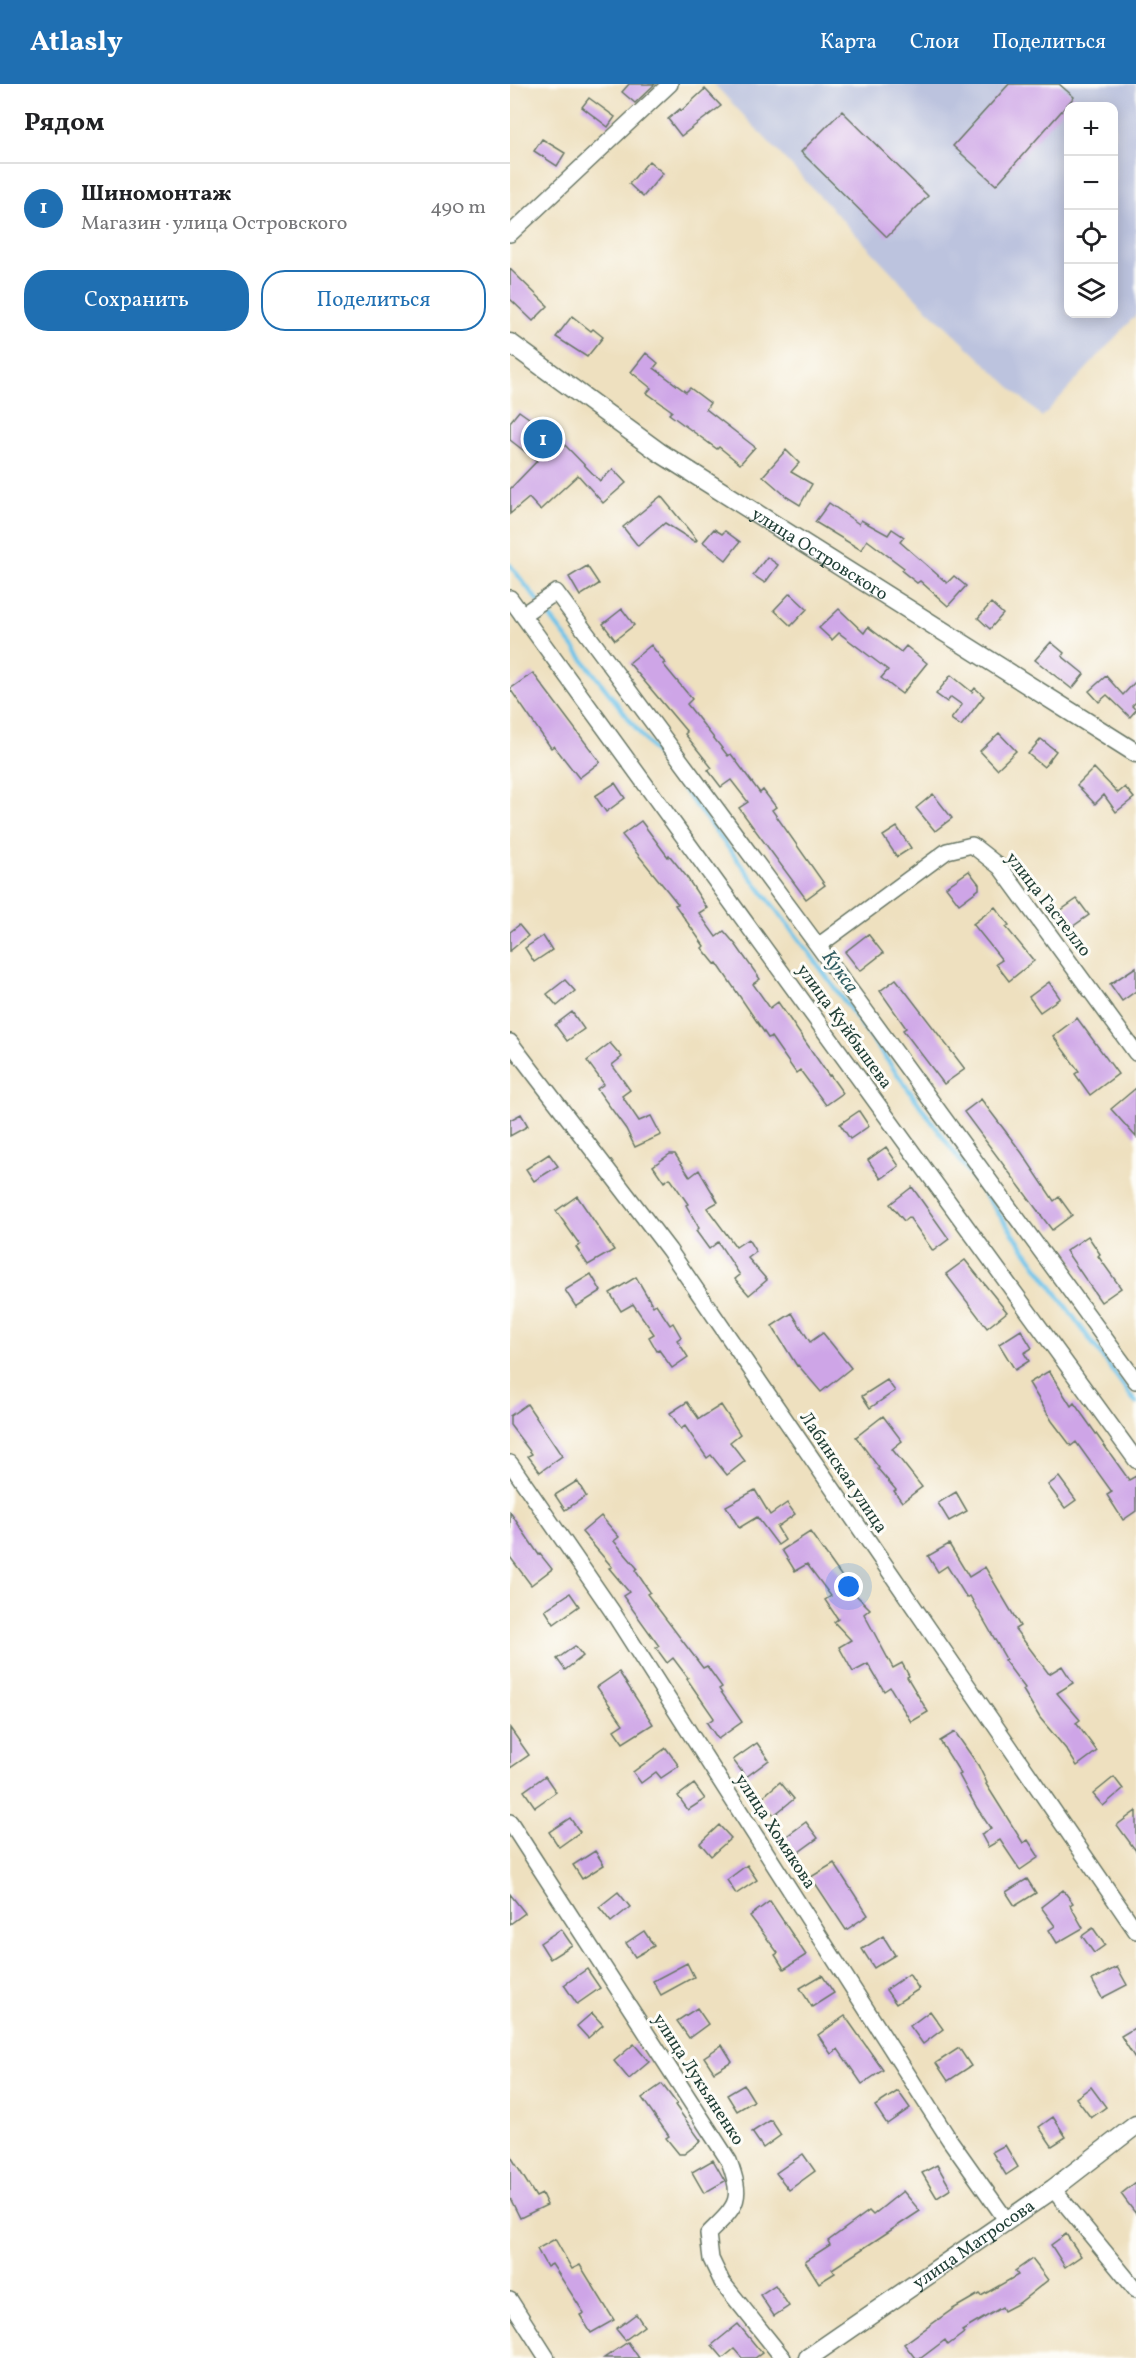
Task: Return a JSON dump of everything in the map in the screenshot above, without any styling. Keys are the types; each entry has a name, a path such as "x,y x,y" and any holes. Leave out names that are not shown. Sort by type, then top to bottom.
{"street":[{"path":"510,234 670,84"},
{"name":"улица Островского","path":"510,343 659,452 1136,753"},
{"name":"улица Куйбышева","path":"528,611 556,592 819,946 1136,1381"},
{"name":"улица Куйбышева","path":"510,598 528,611 1136,1460"},
{"name":"улица Гастелло","path":"819,946 947,851 972,845 1000,867 1136,1053"},
{"name":"Лабинская улица","path":"510,1042 669,1250 1136,1931"},
{"name":"улица Хомякова","path":"510,1463 612,1611 949,2139 1007,2221"},
{"name":"улица Лукьяненко","path":"510,1822 729,2161 738,2186 733,2210 708,2234 711,2259 723,2282 783,2358"},
{"name":"улица Матросова","path":"808,2358 1053,2189 1136,2125"},
{"path":"1053,2189 1136,2290"},
{"path":"510,2300 547,2358"}],"shaded area":[{"path":"714,84 1136,84 1136,315 1042,417 914,296"}],"building":[{"path":"629,84 655,84 635,103 622,92"},
{"path":"1009,84 1059,84 1074,97 1070,102 1064,102 1064,108 996,185 953,146"},
{"path":"705,89 721,106 681,136 668,119 680,109 681,111"},
{"path":"589,98 615,117 608,127 582,107"},
{"path":"842,111 928,196 887,237 801,152"},
{"path":"542,139 565,153 557,166 534,151"},
{"path":"649,161 663,173 643,197 629,184"},
{"path":"510,269 548,306 533,321 510,299"},
{"path":"572,316 603,337 587,357 556,337"},
{"path":"646,353 658,363 654,368 686,392 690,388 710,403 706,409 755,447 740,464 719,447 717,449 669,414 672,411 647,393 651,388 631,372"},
{"path":"519,411 560,440 600,481 613,469 626,483 603,503 578,475 540,510 529,498 510,514 510,489 537,461 510,440 510,422"},
{"path":"786,450 799,463 791,472 812,484 800,505 763,476"},
{"path":"661,496 697,540 695,542 665,523 638,546 623,527"},
{"path":"829,503 859,524 861,520 888,535 892,529 904,537 900,542 947,583 954,576 966,586 948,606 920,581 917,583 902,571 904,568 867,540 861,550 815,522"},
{"path":"714,529 722,534 725,531 740,542 726,560 703,542"},
{"path":"767,557 778,565 765,583 753,575"},
{"path":"587,566 599,584 580,596 569,577"},
{"path":"790,593 807,609 791,626 774,610"},
{"path":"991,603 1003,614 990,629 978,618"},
{"path":"622,609 634,625 615,640 603,624"},
{"path":"839,609 864,633 868,627 901,652 906,646 927,663 902,694 881,678 888,670 839,633 832,640 819,628"},
{"path":"1051,642 1064,653 1062,656 1084,674 1072,689 1035,660"},
{"path":"651,645 665,663 663,664 692,699 687,704 728,756 731,754 760,793 763,790 776,807 772,810 825,885 806,899 739,808 748,802 731,780 721,787 708,770 712,768 685,734 687,732 629,663"},
{"path":"533,673 600,762 579,778 554,746 551,748 510,689"},
{"path":"951,675 972,692 975,688 984,696 961,726 951,719 962,705 951,697 947,702 936,694"},
{"path":"1106,676 1123,695 1136,681 1136,702 1132,706 1136,710 1130,717 1107,695 1099,702 1089,691"},
{"path":"999,733 1016,751 997,769 980,751"},
{"path":"1041,739 1056,751 1044,767 1028,754"},
{"path":"1094,768 1118,793 1125,787 1134,798 1116,812 1104,795 1095,804 1077,785"},
{"path":"615,783 625,798 606,812 595,796"},
{"path":"933,794 952,818 935,831 916,808"},
{"path":"641,821 668,857 669,855 686,876 707,908 699,913 716,937 724,931 736,945 760,979 753,984 770,1008 778,1002 843,1093 826,1105 800,1070 796,1073 771,1037 768,1038 717,963 715,964 702,948 704,946 675,905 678,904 622,835"},
{"path":"897,827 911,848 897,857 883,836"},
{"path":"969,871 979,884 979,889 959,904 946,887"},
{"path":"1077,899 1089,915 1069,929 1057,913"},
{"path":"995,907 1009,925 1006,927 1034,961 1009,981 996,964 1002,960 973,924"},
{"path":"519,925 528,936 510,951 510,932"},
{"path":"868,934 883,953 860,971 845,952"},
{"path":"543,936 552,950 534,962 525,948"},
{"path":"1136,967 1136,991 1122,1001 1110,984"},
{"path":"896,979 965,1069 944,1084 903,1030 906,1028 880,991"},
{"path":"565,980 575,991 557,1006 547,994"},
{"path":"1049,982 1060,998 1040,1012 1029,997"},
{"path":"572,1012 584,1029 567,1041 555,1025"},
{"path":"1077,1018 1118,1074 1090,1095 1075,1074 1079,1071 1053,1036"},
{"path":"610,1043 622,1057 612,1065 630,1090 622,1096 639,1121 651,1116 661,1135 635,1147 626,1129 597,1089 604,1084 587,1061"},
{"path":"1136,1088 1136,1137 1111,1109"},
{"path":"981,1099 1022,1153 1054,1201 1059,1197 1072,1215 1052,1230 964,1112"},
{"path":"859,1111 869,1126 850,1139 840,1124"},
{"path":"521,1114 528,1126 510,1136 510,1120"},
{"path":"886,1147 899,1166 881,1179 868,1160"},
{"path":"549,1154 558,1166 534,1181 526,1169"},
{"path":"670,1154 675,1154 690,1177 699,1170 718,1202 707,1208 736,1247 748,1239 756,1252 748,1258 767,1280 749,1295 735,1279 740,1275 718,1242 709,1249 696,1231 699,1228 686,1205 688,1204 670,1178 664,1182 653,1166"},
{"path":"912,1187 949,1239 933,1251 909,1217 904,1221 890,1204"},
{"path":"577,1196 614,1250 588,1265 576,1247 580,1245 556,1211"},
{"path":"1088,1236 1100,1254 1098,1256 1121,1288 1101,1302 1066,1251"},
{"path":"965,1260 1007,1312 987,1328 946,1274"},
{"path":"591,1274 601,1291 576,1307 565,1290"},
{"path":"636,1277 653,1306 656,1304 670,1325 673,1323 681,1337 677,1340 688,1357 672,1368 659,1350 657,1351 649,1337 654,1334 633,1304 621,1311 610,1293"},
{"path":"792,1313 810,1342 823,1333 851,1368 821,1392 797,1366 772,1326"},
{"path":"1021,1330 1032,1348 1024,1353 1029,1361 1015,1370 999,1344"},
{"path":"1049,1371 1071,1406 1074,1403 1129,1480 1136,1476 1136,1511 1123,1520 1107,1495 1112,1492 1076,1442 1071,1446 1052,1421 1029,1383"},
{"path":"887,1380 895,1391 870,1408 862,1396"},
{"path":"687,1402 699,1419 721,1405 740,1434 730,1442 745,1461 727,1475 711,1455 707,1458 685,1426 681,1429 670,1413"},
{"path":"527,1404 562,1456 540,1472 528,1456 532,1454 510,1425 510,1416"},
{"path":"883,1416 902,1441 892,1449 922,1487 902,1502 894,1491 896,1490 856,1437"},
{"path":"1059,1477 1076,1500 1065,1508 1048,1485"},
{"path":"577,1481 586,1496 565,1510 555,1495"},
{"path":"755,1490 770,1515 787,1503 795,1514 777,1527 785,1540 778,1545 757,1517 739,1528 726,1506"},
{"path":"956,1492 967,1511 949,1521 938,1503"},
{"path":"510,1512 539,1555 552,1569 531,1585 510,1557"},
{"path":"601,1516 619,1537 614,1541 637,1568 635,1570 650,1592 647,1594 703,1668 707,1666 722,1687 719,1689 742,1722 718,1739 707,1723 714,1718 688,1678 673,1658 667,1663 656,1648 659,1646 623,1596 629,1592 609,1568 612,1567 582,1532"},
{"path":"810,1532 852,1591 870,1609 864,1614 893,1668 902,1663 909,1676 907,1677 928,1712 911,1722 890,1687 884,1691 868,1664 853,1672 839,1647 851,1640 834,1622 838,1619 825,1600 831,1596 807,1564 795,1571 782,1550"},
{"path":"949,1544 969,1577 985,1567 1020,1626 1015,1629 1049,1674 1062,1666 1073,1683 1057,1693 1080,1720 1076,1723 1097,1751 1077,1766 1040,1718 1023,1690 1025,1688 1004,1660 1006,1659 970,1596 967,1598 947,1566 938,1572 928,1556"},
{"path":"570,1593 579,1606 554,1624 545,1610"},
{"path":"575,1646 583,1656 565,1670 557,1659"},
{"path":"619,1672 653,1724 623,1743 614,1730 623,1724 597,1687"},
{"path":"510,1728 529,1755 510,1768"},
{"path":"955,1732 978,1765 986,1784 1023,1843 1028,1840 1039,1857 1020,1870 1000,1840 988,1847 981,1834 991,1829 940,1741"},
{"path":"757,1743 769,1760 746,1777 733,1760"},
{"path":"666,1748 679,1766 661,1778 656,1772 641,1783 633,1772"},
{"path":"545,1776 556,1792 535,1807 524,1791"},
{"path":"1114,1777 1123,1789 1103,1806 1093,1794"},
{"path":"780,1782 794,1799 774,1815 760,1799"},
{"path":"694,1784 705,1799 688,1810 678,1796"},
{"path":"1136,1811 1136,1851 1117,1825"},
{"path":"570,1818 580,1832 559,1847 549,1832"},
{"path":"806,1822 818,1838 796,1854 787,1841 787,1836"},
{"path":"719,1825 731,1838 711,1856 700,1843"},
{"path":"595,1851 604,1865 582,1879 573,1865"},
{"path":"834,1863 868,1915 846,1930 811,1877"},
{"path":"747,1865 757,1880 736,1894 727,1880"},
{"path":"1027,1879 1036,1893 1015,1906 1006,1892"},
{"path":"1063,1890 1073,1903 1070,1905 1083,1928 1057,1943 1049,1930 1055,1926 1041,1907"},
{"path":"618,1892 630,1907 611,1922 599,1907"},
{"path":"510,1894 525,1913 510,1924"},
{"path":"770,1901 806,1955 784,1969 775,1955 778,1953 750,1916"},
{"path":"1093,1928 1105,1945 1094,1953 1082,1936"},
{"path":"561,1929 572,1945 550,1959 540,1943"},
{"path":"644,1931 654,1946 635,1957 626,1943"},
{"path":"883,1936 895,1955 874,1968 862,1949"},
{"path":"687,1963 694,1977 661,1995 653,1981"},
{"path":"1117,1967 1127,1985 1102,1998 1092,1980"},
{"path":"587,1969 600,1988 577,2004 564,1985"},
{"path":"909,1974 919,1989 896,2004 886,1990"},
{"path":"822,1975 834,1993 812,2007 800,1988"},
{"path":"697,2008 708,2024 689,2038 677,2021"},
{"path":"930,2011 943,2029 923,2044 910,2026"},
{"path":"592,2013 603,2025 588,2038 577,2026"},
{"path":"845,2016 883,2070 862,2084 838,2049 831,2054 818,2035"},
{"path":"1136,2027 1136,2060 1121,2036"},
{"path":"634,2044 649,2062 629,2079 614,2061"},
{"path":"722,2045 732,2061 714,2072 704,2057"},
{"path":"959,2048 971,2066 948,2081 936,2063"},
{"path":"662,2084 701,2141 684,2154 679,2154 666,2138 669,2136 642,2098"},
{"path":"744,2085 754,2101 737,2111 727,2095"},
{"path":"1091,2087 1106,2107 1091,2118 1076,2098"},
{"path":"898,2091 910,2108 887,2124 875,2106"},
{"path":"1053,2117 1066,2137 1052,2146 1039,2127"},
{"path":"771,2120 781,2135 763,2148 752,2132"},
{"path":"1005,2145 1018,2167 1006,2175 992,2152"},
{"path":"803,2154 815,2171 789,2190 776,2173"},
{"path":"510,2155 536,2197 542,2194 547,2205 520,2218 510,2198"},
{"path":"713,2160 725,2181 704,2193 692,2172"},
{"path":"937,2165 951,2189 937,2198 922,2173"},
{"path":"1136,2182 1136,2214 1121,2194"},
{"path":"903,2191 920,2211 832,2269 835,2273 819,2283 805,2261 830,2245 828,2241 869,2211 873,2215"},
{"path":"1066,2234 1081,2256 1065,2267 1051,2245"},
{"path":"555,2239 572,2269 580,2265 614,2320 591,2333 580,2315 584,2313 552,2264 547,2267 537,2249"},
{"path":"1032,2259 1048,2280 1019,2303 1004,2311 1002,2307 962,2331 964,2333 948,2345 945,2340 921,2358 915,2358 904,2344 953,2309 1018,2275 1015,2271"},
{"path":"775,2285 789,2306 774,2316 760,2295"},
{"path":"636,2314 644,2326 625,2340 616,2329"},
{"path":"738,2324 762,2353 755,2358 742,2358 734,2349 723,2358 712,2345"},
{"path":"628,2342 639,2358 604,2358"}],"waterway":[{"name":"Кукса","path":"510,565 808,951 1136,1403"}],"place":[{"name":"Шиномонтаж","path":"543,439"}]}
